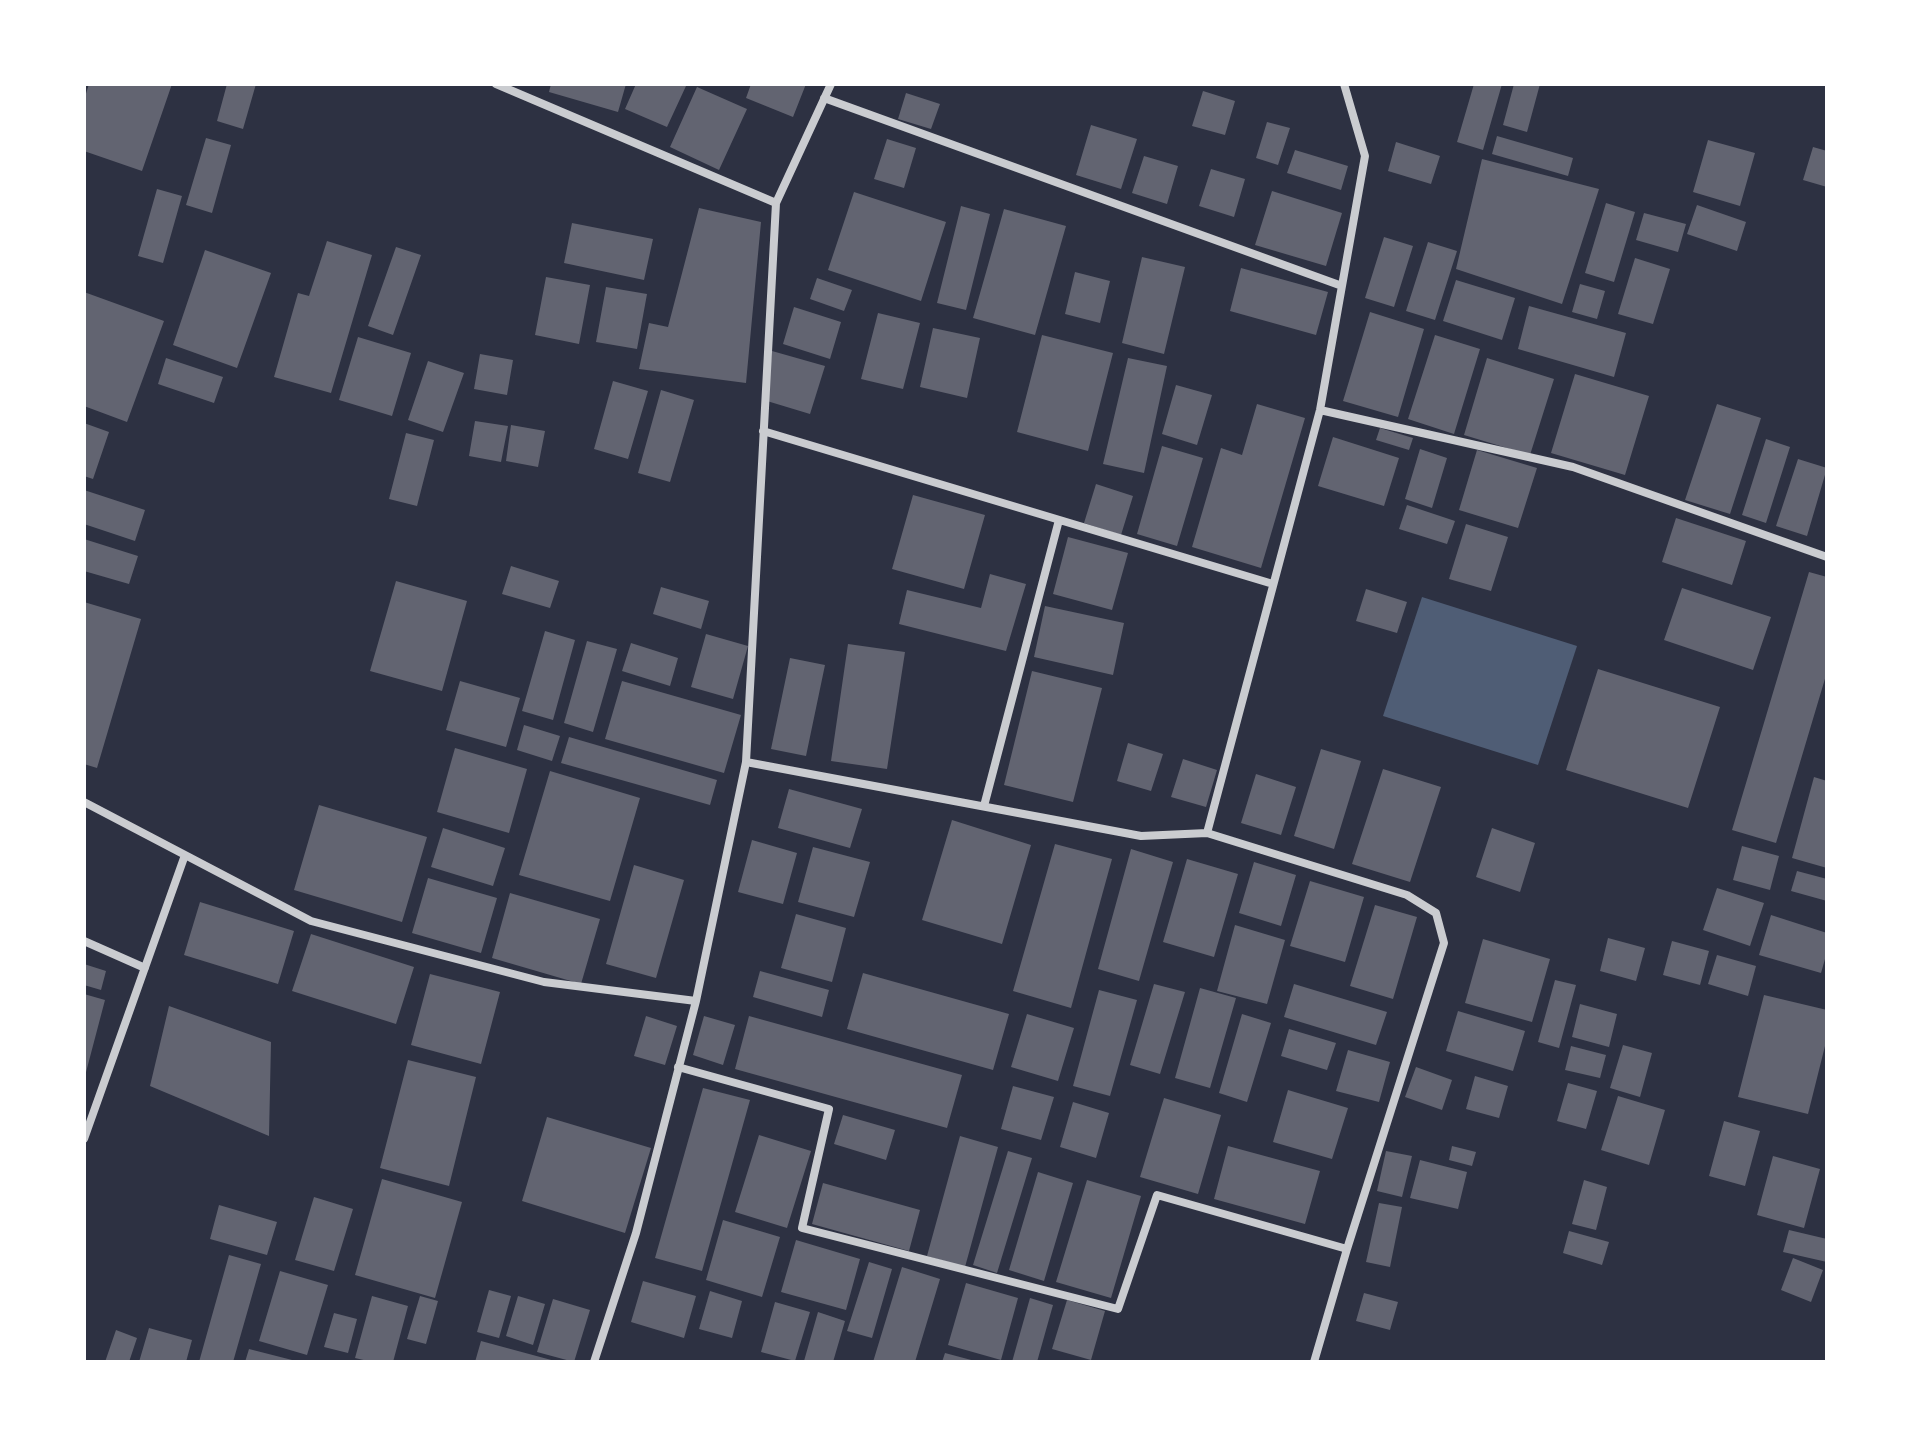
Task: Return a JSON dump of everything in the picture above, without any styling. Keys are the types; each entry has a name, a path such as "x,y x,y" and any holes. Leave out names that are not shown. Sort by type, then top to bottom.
{"street":[{"path":"496,84 776,203"},
{"path":"594,1362 636,1233 696,1001 746,762 776,203 831,84"},
{"path":"1207,833 1320,410 1365,156 1344,84"},
{"path":"824,98 1342,286"},
{"path":"1320,410 1573,467 1827,557"},
{"path":"763,431 1273,584"},
{"path":"984,806 1059,520"},
{"path":"746,762 1141,836 1207,833 1407,895 1436,913 1444,943 1314,1362"},
{"path":"84,802 311,921 544,982 696,1001"},
{"path":"84,1139 185,855"},
{"path":"84,941 145,968"},
{"path":"678,1067 829,1109 802,1228 1118,1309 1157,1195 1347,1249"}],"water":[{"path":"1422,597 1577,646 1538,765 1383,716"}],"building":[{"path":"89,84 172,84 142,171 84,151 84,100"},
{"path":"227,84 256,84 243,129 217,121"},
{"path":"551,84 626,84 618,112 549,92"},
{"path":"636,84 686,86 667,127 625,109"},
{"path":"751,84 806,84 793,117 746,98"},
{"path":"1474,84 1502,84 1483,150 1457,142"},
{"path":"1514,84 1540,84 1527,132 1503,125"},
{"path":"697,87 747,109 719,170 670,147"},
{"path":"1203,91 1235,101 1225,135 1192,126"},
{"path":"906,93 940,104 931,129 898,119"},
{"path":"1267,122 1290,128 1278,165 1256,158"},
{"path":"1091,125 1137,139 1121,189 1076,175"},
{"path":"1497,136 1573,158 1568,176 1492,154"},
{"path":"206,138 231,145 212,213 186,205"},
{"path":"887,139 916,148 904,188 874,179"},
{"path":"1708,140 1755,153 1740,206 1693,192"},
{"path":"1396,142 1440,156 1431,184 1388,171"},
{"path":"1813,147 1827,151 1827,187 1803,180"},
{"path":"1295,150 1348,166 1341,190 1287,173"},
{"path":"1144,156 1178,166 1167,204 1132,193"},
{"path":"1482,159 1599,189 1562,304 1456,269"},
{"path":"1211,169 1245,179 1234,217 1199,206"},
{"path":"157,189 182,196 163,263 138,256"},
{"path":"1272,191 1342,213 1326,266 1255,245"},
{"path":"854,192 946,222 921,301 828,270"},
{"path":"1606,203 1635,212 1614,282 1585,273"},
{"path":"1697,205 1746,222 1737,251 1687,234"},
{"path":"961,206 990,214 966,310 937,303"},
{"path":"699,208 761,222 746,383 639,369 649,323 668,327"},
{"path":"1004,209 1066,226 1035,335 973,318"},
{"path":"1644,213 1686,224 1678,252 1636,240"},
{"path":"572,223 653,239 644,280 564,263"},
{"path":"1384,237 1413,246 1394,307 1365,298"},
{"path":"327,241 372,255 331,393 274,377 298,293 309,296"},
{"path":"1428,242 1457,251 1435,320 1406,311"},
{"path":"396,247 421,255 393,335 368,326"},
{"path":"205,250 271,273 237,368 173,345"},
{"path":"1142,257 1185,267 1164,354 1122,343"},
{"path":"1635,258 1670,269 1653,324 1618,314"},
{"path":"1241,268 1328,292 1316,335 1230,311"},
{"path":"1075,272 1110,281 1100,323 1065,314"},
{"path":"546,277 590,285 579,344 535,335"},
{"path":"817,278 852,290 844,311 810,299"},
{"path":"1456,280 1515,298 1502,340 1443,321"},
{"path":"1580,284 1605,291 1597,319 1572,312"},
{"path":"606,287 647,294 637,349 596,342"},
{"path":"84,292 164,321 127,422 84,406"},
{"path":"1529,306 1626,333 1614,377 1518,349"},
{"path":"794,307 841,322 830,359 783,344"},
{"path":"1370,312 1424,329 1398,417 1343,401"},
{"path":"878,313 920,323 903,389 861,379"},
{"path":"933,328 980,338 967,398 920,387"},
{"path":"1042,335 1113,353 1088,451 1017,432"},
{"path":"1435,335 1480,349 1454,434 1408,419"},
{"path":"358,337 411,353 392,416 339,400"},
{"path":"772,351 825,366 810,414 767,401"},
{"path":"480,354 513,360 507,395 474,389"},
{"path":"166,358 223,377 214,403 158,384"},
{"path":"1128,358 1167,366 1144,473 1103,464"},
{"path":"1487,358 1554,379 1530,455 1464,435"},
{"path":"428,361 464,373 443,432 408,420"},
{"path":"1575,374 1649,396 1625,475 1551,453"},
{"path":"613,381 648,391 628,459 594,449"},
{"path":"1176,385 1212,395 1197,445 1162,434"},
{"path":"661,390 694,400 670,482 638,473"},
{"path":"1257,404 1305,418 1261,568 1192,547 1221,448 1242,455"},
{"path":"1717,404 1761,418 1730,514 1685,500"},
{"path":"475,421 508,426 501,462 469,456"},
{"path":"84,423 109,432 93,479 84,476"},
{"path":"511,425 545,431 538,467 506,461"},
{"path":"1380,428 1413,438 1409,450 1376,440"},
{"path":"406,433 434,440 417,506 389,499"},
{"path":"1333,437 1399,458 1384,506 1318,486"},
{"path":"1766,439 1790,447 1766,523 1742,515"},
{"path":"1162,446 1203,458 1177,546 1137,534"},
{"path":"1420,449 1447,458 1432,508 1405,499"},
{"path":"1477,450 1537,468 1518,528 1459,510"},
{"path":"1798,459 1827,468 1807,536 1776,526"},
{"path":"1096,484 1133,496 1121,535 1084,523"},
{"path":"84,490 145,510 135,541 84,524"},
{"path":"913,495 985,515 964,589 892,569"},
{"path":"1407,505 1455,521 1447,544 1399,529"},
{"path":"1676,518 1746,541 1732,585 1662,562"},
{"path":"1466,524 1508,537 1491,591 1449,579"},
{"path":"1068,537 1128,553 1112,610 1053,594"},
{"path":"84,539 138,556 129,584 84,571"},
{"path":"511,566 559,581 550,608 502,594"},
{"path":"1809,572 1827,577 1827,672 1776,843 1732,830"},
{"path":"990,574 1026,584 1006,651 899,624 907,590 981,608"},
{"path":"396,581 467,601 442,691 370,671"},
{"path":"661,587 709,601 701,629 653,614"},
{"path":"1682,588 1771,617 1753,670 1664,640"},
{"path":"1366,589 1407,602 1397,633 1356,621"},
{"path":"84,602 141,619 97,768 84,764"},
{"path":"1045,606 1124,623 1113,675 1034,657"},
{"path":"545,631 575,640 553,720 522,711"},
{"path":"706,634 748,646 733,699 691,687"},
{"path":"587,641 617,649 593,732 564,723"},
{"path":"631,643 678,658 670,686 622,671"},
{"path":"848,644 905,652 887,769 831,761"},
{"path":"790,658 825,665 806,756 771,749"},
{"path":"1598,669 1720,707 1688,808 1566,770"},
{"path":"1032,671 1102,688 1073,802 1004,785"},
{"path":"460,681 520,698 506,747 446,730"},
{"path":"622,681 741,715 724,773 605,739"},
{"path":"524,725 560,736 552,761 517,750"},
{"path":"569,737 717,780 710,805 561,763"},
{"path":"1128,743 1163,754 1151,791 1117,781"},
{"path":"455,748 527,769 509,833 437,812"},
{"path":"1321,749 1361,761 1334,849 1294,836"},
{"path":"1183,759 1217,770 1206,807 1171,797"},
{"path":"1383,769 1441,787 1410,882 1352,864"},
{"path":"550,771 640,798 610,901 519,875"},
{"path":"1256,774 1296,787 1281,835 1241,823"},
{"path":"1814,777 1827,781 1827,868 1792,858"},
{"path":"789,789 862,809 850,848 778,828"},
{"path":"319,805 427,837 402,922 294,890"},
{"path":"952,820 1031,845 1002,944 922,920"},
{"path":"443,828 505,848 493,886 431,867"},
{"path":"1492,828 1535,843 1520,892 1476,877"},
{"path":"752,840 797,853 783,904 738,892"},
{"path":"1055,844 1112,859 1071,1008 1013,991"},
{"path":"1742,846 1779,856 1770,890 1733,880"},
{"path":"813,847 870,862 854,917 798,902"},
{"path":"1131,849 1173,862 1139,981 1098,969"},
{"path":"1187,859 1238,874 1214,957 1163,942"},
{"path":"1254,862 1296,875 1281,926 1239,913"},
{"path":"634,865 684,880 656,978 606,964"},
{"path":"1797,871 1827,879 1827,901 1791,891"},
{"path":"428,878 497,898 481,953 412,933"},
{"path":"1310,881 1364,897 1345,962 1290,946"},
{"path":"1717,888 1764,903 1750,946 1703,930"},
{"path":"510,893 600,919 581,984 492,958"},
{"path":"200,902 294,931 278,984 184,955"},
{"path":"1375,905 1417,917 1393,999 1350,986"},
{"path":"796,914 846,928 832,982 781,968"},
{"path":"1771,915 1827,933 1827,952 1821,973 1759,955"},
{"path":"1235,925 1285,940 1267,1004 1217,991"},
{"path":"311,934 414,967 396,1024 292,991"},
{"path":"1608,938 1645,948 1636,981 1600,971"},
{"path":"1483,939 1550,959 1532,1022 1465,1003"},
{"path":"1672,941 1709,951 1700,985 1663,975"},
{"path":"1717,955 1756,966 1748,996 1708,984"},
{"path":"84,964 106,971 101,990 84,985"},
{"path":"760,971 829,990 822,1017 753,997"},
{"path":"863,973 1009,1014 993,1070 847,1029"},
{"path":"430,974 500,992 481,1064 411,1045"},
{"path":"1555,980 1576,985 1559,1048 1538,1042"},
{"path":"1154,984 1185,992 1160,1074 1130,1065"},
{"path":"1294,984 1387,1012 1376,1045 1284,1017"},
{"path":"1200,988 1236,998 1210,1088 1175,1078"},
{"path":"1099,990 1137,1000 1110,1096 1073,1086"},
{"path":"84,994 105,1000 85,1076 84,1076"},
{"path":"1764,995 1827,1010 1827,1038 1808,1114 1738,1097"},
{"path":"1580,1004 1617,1014 1609,1047 1572,1037"},
{"path":"169,1006 271,1042 269,1136 150,1086"},
{"path":"1458,1011 1525,1031 1513,1071 1446,1051"},
{"path":"1027,1014 1074,1028 1058,1081 1011,1067"},
{"path":"1242,1014 1271,1023 1247,1102 1219,1093"},
{"path":"646,1016 677,1026 665,1065 634,1056"},
{"path":"704,1016 735,1025 723,1065 693,1055"},
{"path":"749,1016 962,1075 947,1128 735,1069"},
{"path":"1289,1029 1336,1043 1327,1070 1281,1056"},
{"path":"1623,1045 1652,1053 1640,1097 1610,1088"},
{"path":"1571,1046 1606,1055 1600,1078 1565,1070"},
{"path":"1348,1050 1390,1062 1379,1102 1336,1091"},
{"path":"408,1060 476,1077 449,1186 380,1168"},
{"path":"1416,1067 1452,1080 1442,1110 1405,1097"},
{"path":"1475,1076 1508,1086 1499,1118 1466,1109"},
{"path":"1568,1083 1597,1091 1586,1129 1557,1121"},
{"path":"1013,1086 1054,1097 1041,1140 1001,1129"},
{"path":"703,1088 750,1100 702,1271 655,1258"},
{"path":"1288,1090 1348,1108 1332,1159 1273,1142"},
{"path":"1618,1096 1665,1110 1649,1165 1601,1150"},
{"path":"1164,1098 1221,1115 1198,1194 1140,1177"},
{"path":"1073,1102 1109,1113 1096,1158 1060,1147"},
{"path":"843,1115 895,1130 886,1160 834,1144"},
{"path":"547,1117 651,1148 625,1233 522,1201"},
{"path":"1724,1121 1760,1131 1745,1186 1709,1176"},
{"path":"759,1135 811,1151 787,1228 735,1212"},
{"path":"960,1136 998,1147 965,1267 927,1256"},
{"path":"1228,1146 1320,1171 1305,1224 1214,1199"},
{"path":"1452,1146 1476,1152 1472,1166 1449,1160"},
{"path":"1008,1151 1032,1158 997,1273 973,1265"},
{"path":"1386,1151 1412,1156 1402,1197 1377,1191"},
{"path":"1773,1156 1820,1169 1804,1228 1757,1215"},
{"path":"1420,1160 1467,1172 1458,1209 1410,1198"},
{"path":"1038,1172 1073,1183 1044,1281 1009,1270"},
{"path":"382,1179 462,1202 435,1298 355,1275"},
{"path":"1087,1180 1141,1196 1111,1298 1056,1282"},
{"path":"1584,1180 1607,1187 1596,1230 1572,1224"},
{"path":"823,1183 920,1210 909,1251 812,1224"},
{"path":"314,1197 353,1209 334,1271 295,1260"},
{"path":"1379,1203 1402,1207 1390,1267 1366,1262"},
{"path":"219,1205 277,1222 267,1255 210,1239"},
{"path":"723,1220 780,1237 762,1297 706,1280"},
{"path":"1789,1230 1827,1239 1827,1262 1783,1252"},
{"path":"1569,1231 1609,1242 1602,1265 1563,1253"},
{"path":"796,1240 860,1259 846,1310 781,1292"},
{"path":"229,1255 261,1264 233,1362 199,1362"},
{"path":"1793,1258 1823,1270 1811,1302 1781,1290"},
{"path":"869,1262 892,1269 872,1338 847,1331"},
{"path":"902,1267 940,1279 915,1362 873,1362"},
{"path":"280,1271 328,1285 307,1355 259,1341"},
{"path":"643,1281 696,1296 684,1338 631,1322"},
{"path":"966,1283 1018,1298 1001,1360 948,1345"},
{"path":"489,1290 511,1296 499,1338 477,1332"},
{"path":"710,1291 742,1301 732,1338 699,1329"},
{"path":"1364,1293 1398,1302 1390,1330 1356,1321"},
{"path":"372,1296 408,1306 393,1362 355,1358"},
{"path":"420,1296 438,1301 426,1344 407,1339"},
{"path":"518,1296 545,1304 533,1345 506,1336"},
{"path":"1030,1298 1053,1305 1037,1362 1012,1362"},
{"path":"553,1299 590,1310 574,1362 537,1352"},
{"path":"1067,1300 1105,1311 1091,1360 1052,1349"},
{"path":"775,1302 810,1312 795,1361 761,1352"},
{"path":"818,1312 845,1321 833,1362 804,1361"},
{"path":"334,1313 357,1319 348,1353 324,1347"},
{"path":"149,1328 192,1340 186,1362 139,1362"},
{"path":"116,1330 137,1338 129,1362 105,1362"},
{"path":"481,1341 555,1361 555,1362 475,1362"},
{"path":"249,1349 296,1361 245,1362"},
{"path":"945,1353 975,1361 975,1362 942,1362"}]}
